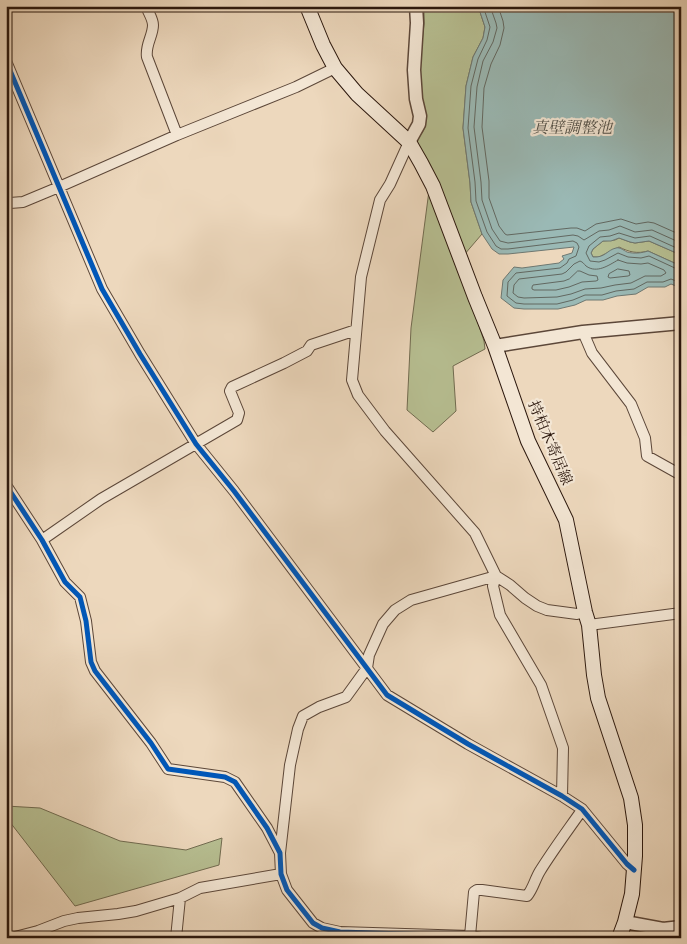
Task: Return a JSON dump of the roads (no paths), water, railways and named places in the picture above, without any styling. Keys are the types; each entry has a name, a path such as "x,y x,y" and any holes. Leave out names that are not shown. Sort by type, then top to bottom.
{"main road":[{"name":"持柏木寄居線","path":"307,6 335,68 357,94 409,142 421,163 496,346 528,441 566,520 587,619 598,698 631,798 635,825 632,894 626,922 619,938"}],"street":[{"path":"146,6 153,28 146,48 147,57 178,135"},
{"path":"416,6 417,23 414,70 416,99 420,116 419,124 390,184 380,200 361,277 352,380 358,396 385,431 475,533 496,576 525,598 547,610 577,614 587,619 681,612"},
{"path":"6,61 102,288 140,354 196,444 234,491 387,695 468,744 562,796 582,810 634,870"},
{"path":"6,202 10,204 23,202 178,135 296,87 335,68"},
{"path":"496,346 583,332 681,323"},
{"path":"42,540 101,500 237,420 239,413 230,391 232,387 307,351 311,345 356,330"},
{"path":"583,332 592,353 631,404 645,438 647,456 681,475"},
{"path":"6,484 42,540 65,582 80,597 86,621 91,662 95,671 151,743 168,769 225,777 235,782 267,828 280,853"},
{"path":"481,938 470,936 340,932 322,928 313,923 287,890 281,874 280,853 290,765 303,716 318,707 346,696 367,668 370,655 383,624 395,610 411,600 496,576"},
{"path":"496,576 493,586 500,615 541,685 562,748 562,796"},
{"path":"470,936 474,892 482,890 528,896 538,874 582,810"},
{"path":"11,938 38,931 64,921 136,911 180,898 200,888 281,874"},
{"path":"176,938 180,898"},
{"path":"626,922 663,929 681,927"}],"water":[{"name":"真壁調整池","path":"478,6 681,6 681,255 649,241 635,243 619,238 603,241 591,253 593,257 597,257 617,248 632,253 648,251 681,266 681,288 671,284 665,287 648,287 636,294 603,300 586,300 558,309 514,308 501,298 503,280 514,267 522,268 559,263 564,259 562,256 572,253 574,247 499,254 492,249 482,234 471,202 463,128 466,86 473,57 483,38 485,27"}]}
